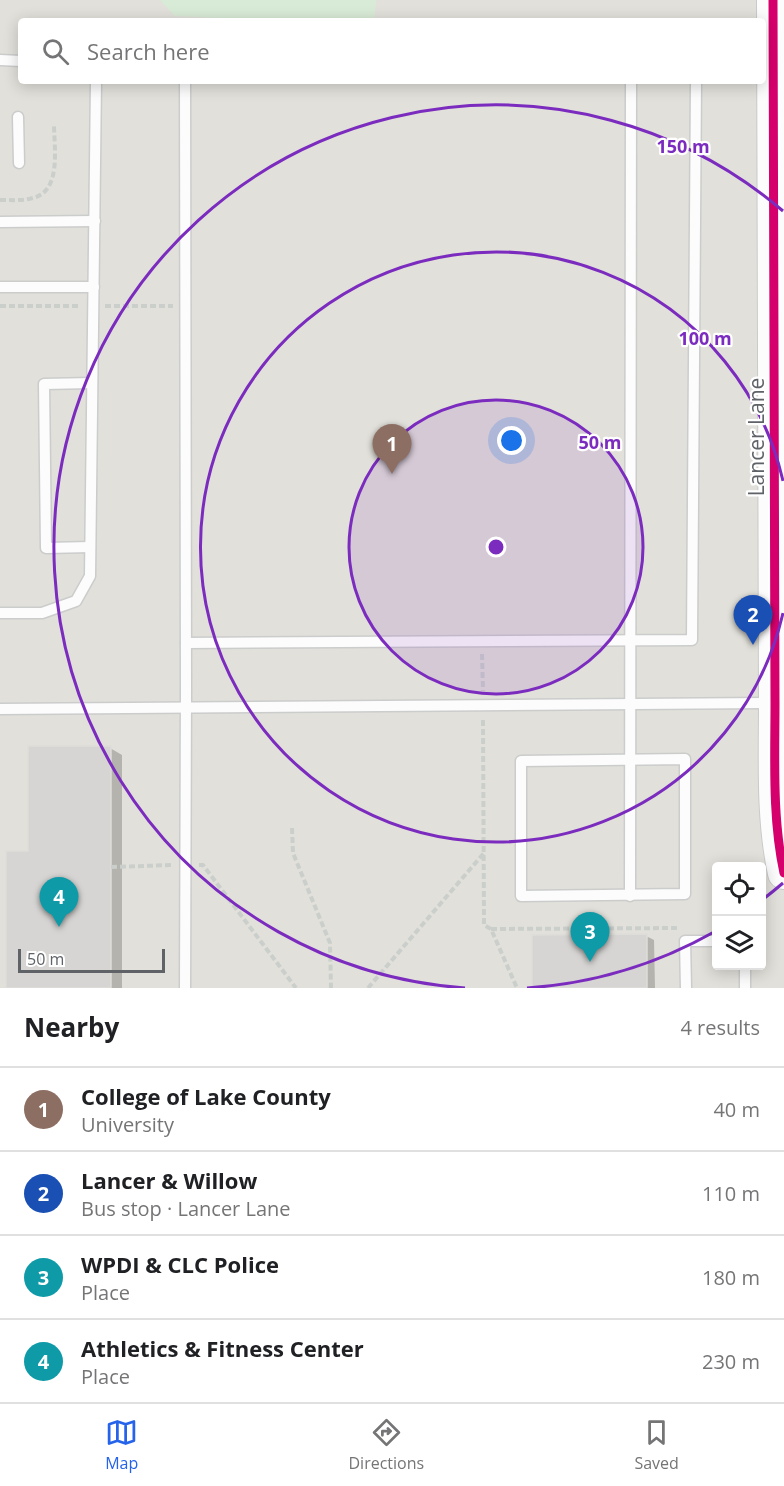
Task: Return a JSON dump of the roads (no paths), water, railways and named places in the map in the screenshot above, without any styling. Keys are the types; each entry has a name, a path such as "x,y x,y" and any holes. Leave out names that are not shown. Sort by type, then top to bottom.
{"street":[{"name":"Lancer Lane","path":"773,0 779,703 776,800 784,873"}],"lane":[{"path":"0,60 18,61"},
{"path":"0,613 42,613 76,601 90,576 96,84"},
{"path":"185,84 185,988"},
{"path":"630,896 631,84"},
{"path":"186,642 692,640 696,84"},
{"path":"18,117 19,163"},
{"path":"0,222 95,221"},
{"path":"0,288 94,287"},
{"path":"90,547 46,548 44,384 92,383"},
{"path":"0,709 779,703"},
{"path":"685,759 685,894 630,896 521,896 521,761 685,759"},
{"path":"686,988 685,941 712,941"},
{"path":"745,970 746,988"}],"place":[{"name":"College of Lake County","path":"392,474"},
{"name":"Lancer & Willow","path":"753,645"},
{"name":"Athletics & Fitness Center","path":"59,927"},
{"name":"WPDI & CLC Police","path":"590,962"}]}
